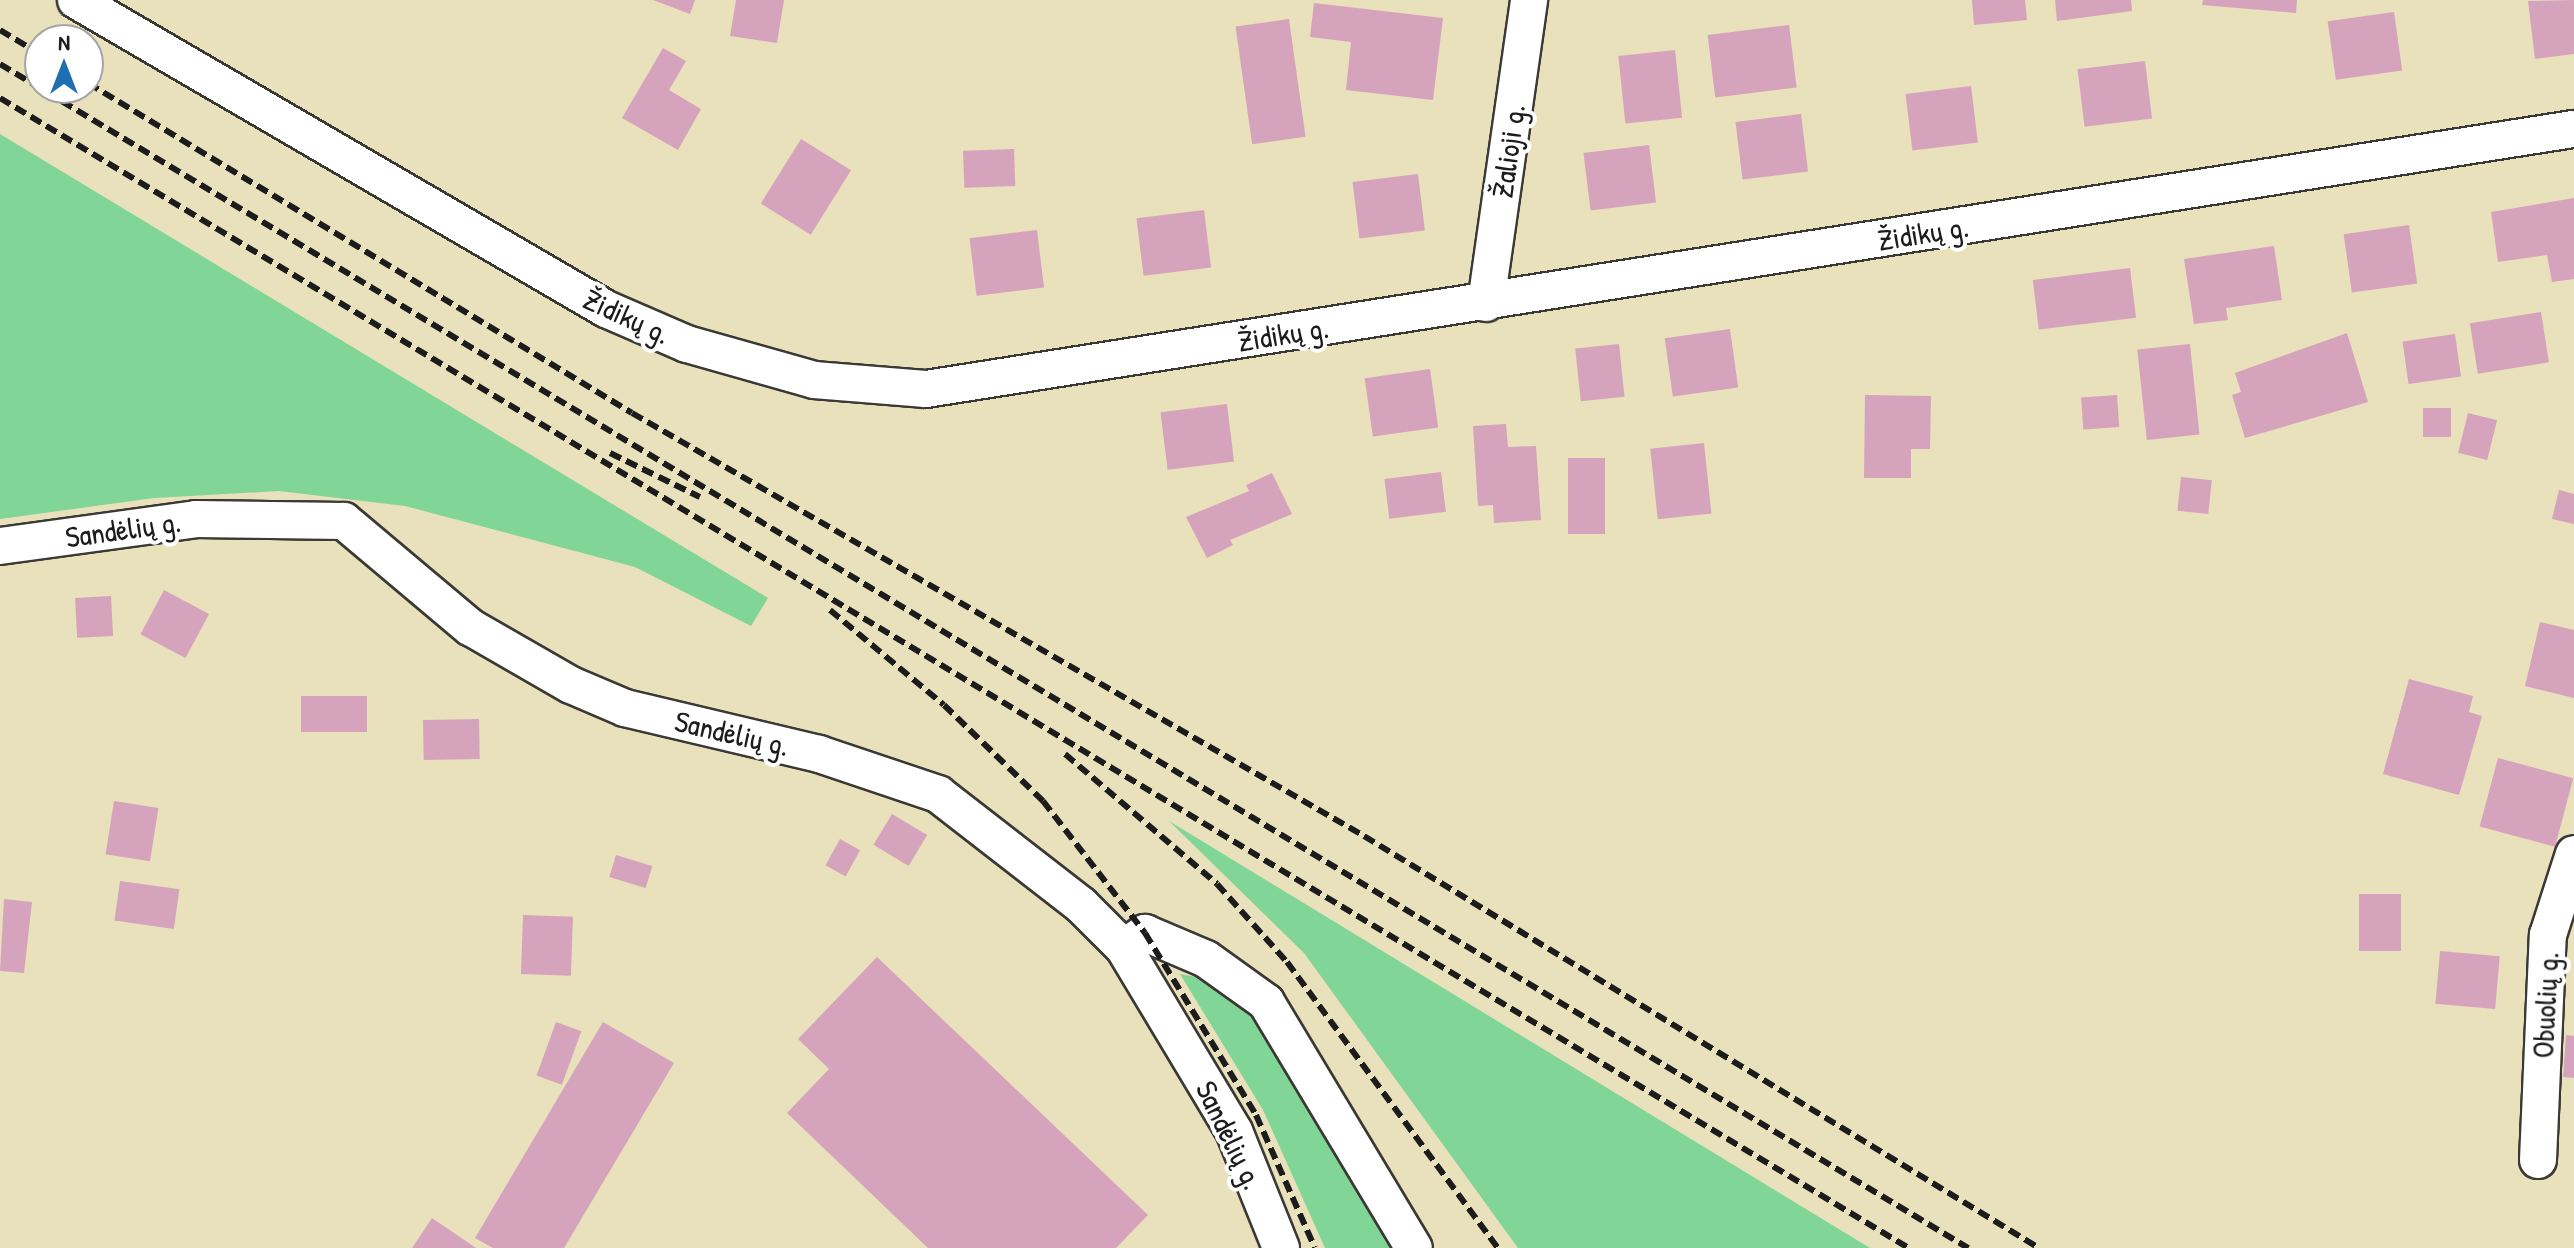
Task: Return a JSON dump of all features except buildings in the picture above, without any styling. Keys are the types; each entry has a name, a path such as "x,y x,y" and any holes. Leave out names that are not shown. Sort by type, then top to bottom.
{"street":[{"name":"Židikų g.","path":"76,0 606,309 687,344 814,380 926,389 2574,129"},
{"name":"Žalioji g.","path":"1486,303 1529,0"},
{"name":"Sandėlių g.","path":"0,546 196,519 344,521 470,627 571,685 625,708 819,754 938,794 1081,905 1124,948 1234,1131 1281,1248"},
{"name":"Obuolių g.","path":"2538,1160 2548,935 2574,854"},
{"path":"1124,948 1145,933 1206,959 1266,1002 1414,1248"}],"green space":[{"path":"0,134 768,598 751,626 635,567 405,506 279,491 154,498 0,519"},
{"path":"1169,821 1870,1248 1518,1248 1304,953"},
{"path":"1180,974 1197,977 1228,995 1257,1023 1304,1091 1393,1248 1325,1248 1263,1110"}],"railway":[{"path":"0,30 24,44"},
{"path":"0,64 1968,1248"},
{"path":"104,93 632,413 1364,836 2039,1248"},
{"path":"0,98 1909,1248"},
{"path":"610,453 700,497"},
{"path":"830,610 944,705 1043,801 1145,933 1256,1115 1315,1248"},
{"path":"1065,754 1217,884 1287,962 1498,1248"}]}
